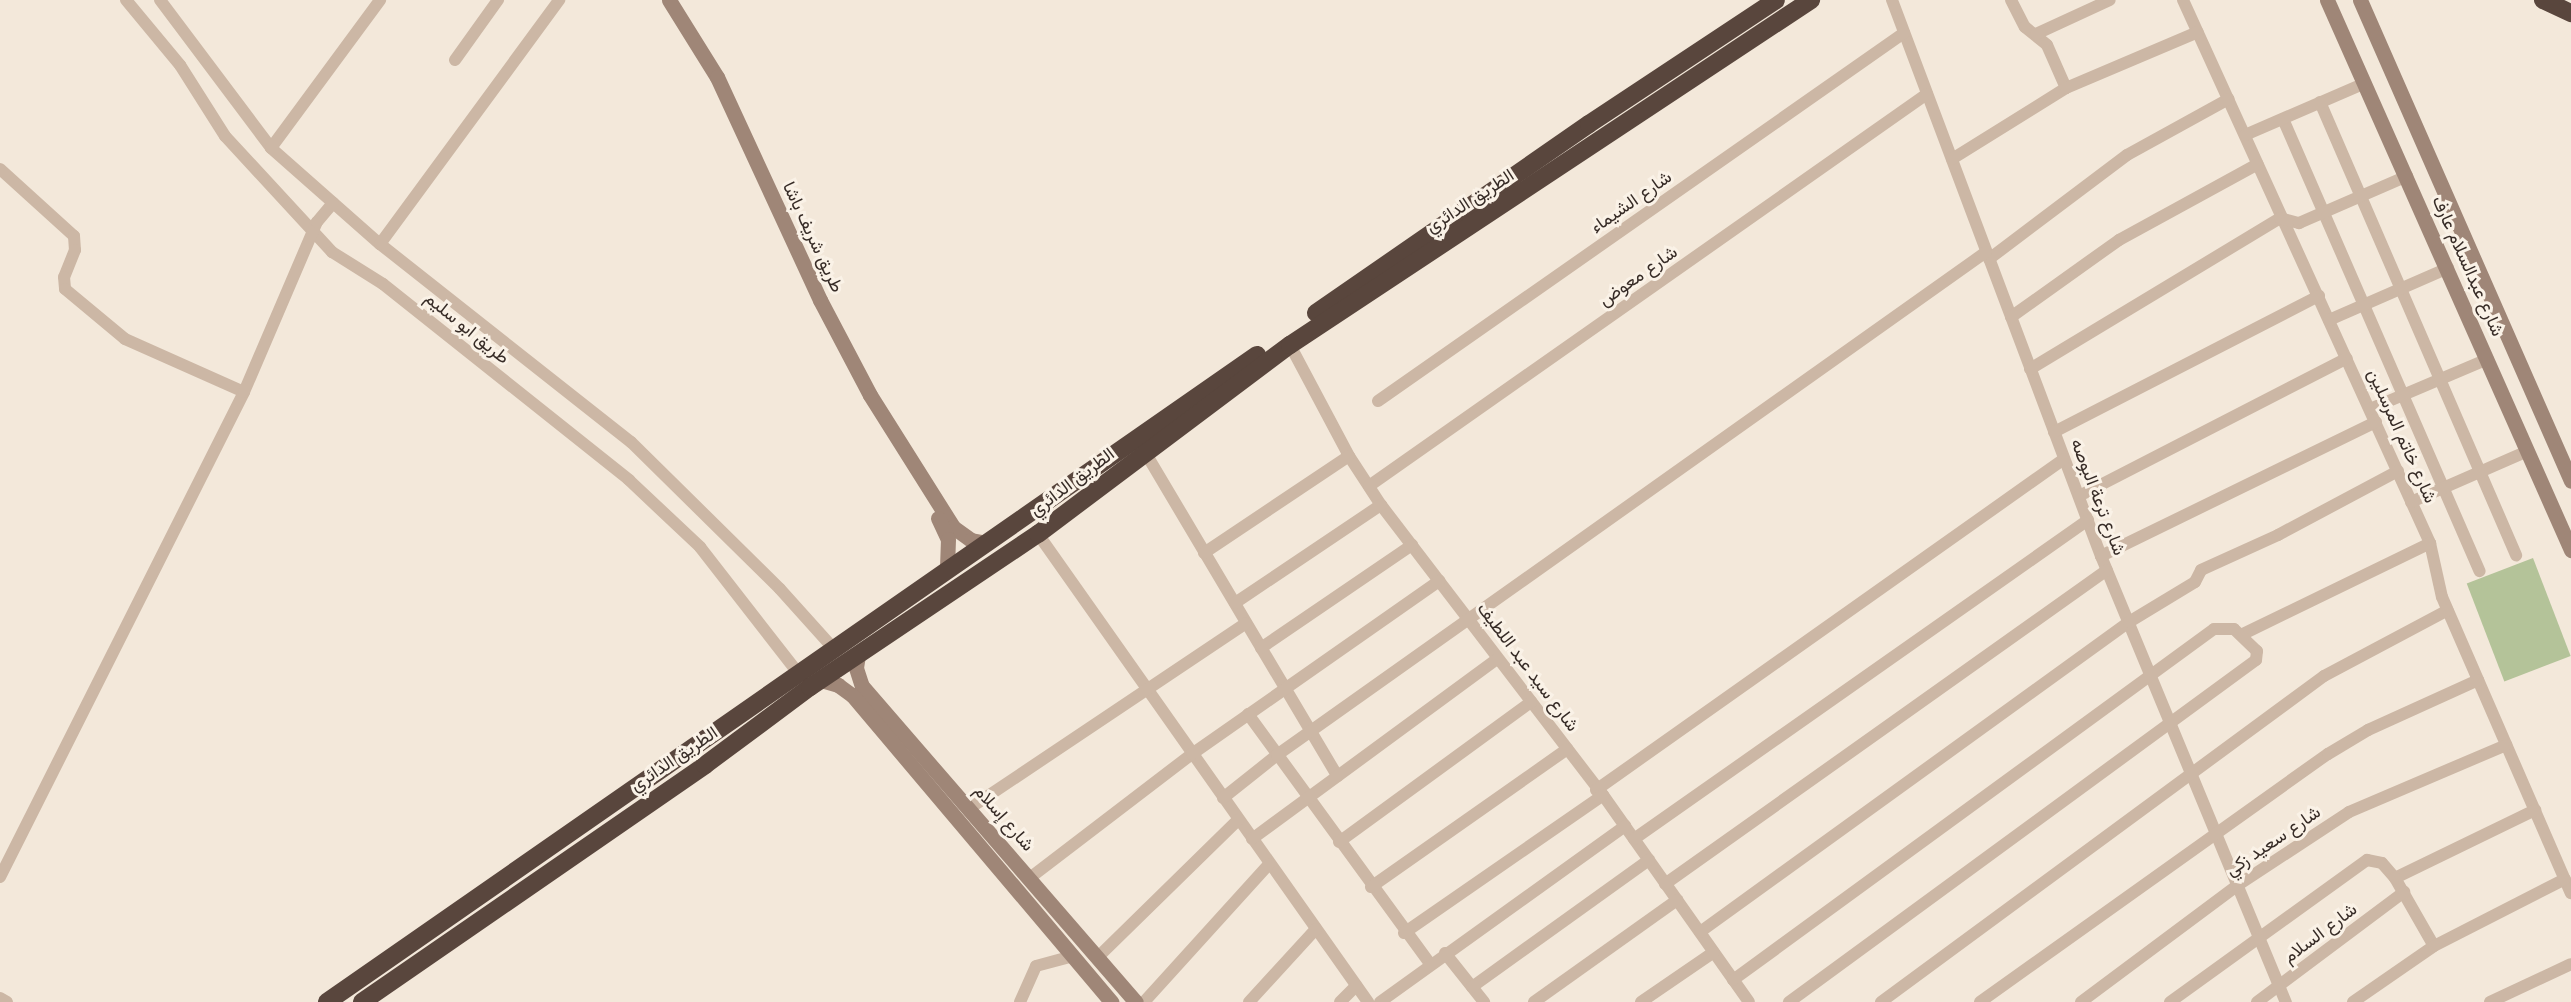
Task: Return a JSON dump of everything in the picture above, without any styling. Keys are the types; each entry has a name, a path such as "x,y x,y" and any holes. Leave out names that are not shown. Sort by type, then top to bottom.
{"highway":[{"name":"الطريق الدائري","path":"327,1002 1589,124 1776,0"},
{"name":"الطريق الدائري","path":"362,1002 663,791 705,765 821,680 1038,534 1290,345 1811,0"},
{"path":"2543,0 2571,13"},
{"path":"1043,503 1043,516 1054,521"},
{"path":"1015,523 1028,524 1038,534"},
{"path":"690,751 691,762 705,765"},
{"path":"654,774 663,777 663,791"}],"street":[{"name":"طريق ابو سليم","path":"126,0 180,65 225,136 332,252 383,284 629,480 700,547 799,674"},
{"name":"طريق ابو سليم","path":"160,0 271,148 380,244 631,442 780,588 834,648"},
{"path":"271,148 381,0"},
{"path":"455,60 498,0"},
{"path":"380,244 559,0"},
{"name":"طريق شريف باشا","path":"669,0 717,77 852,364 927,488 958,532 986,543"},
{"name":"شارع ترعة البوصه","path":"1892,0 2101,556 2286,1002"},
{"path":"2011,0 2018,18 2047,45 2066,88"},
{"path":"2037,34 2096,3 2110,0"},
{"name":"شارع خاتم المرسلين","path":"2183,0 2258,164 2280,218 2319,296 2430,543 2448,610 2571,893"},
{"name":"شارع عبدالسلام عارف","path":"2327,0 2448,268 2571,550"},
{"name":"شارع عبدالسلام عارف","path":"2361,0 2567,462 2571,481"},
{"path":"1952,159 2066,88 2198,32"},
{"name":"شارع الشيماء","path":"1378,401 1904,33"},
{"path":"2245,135 2365,82"},
{"name":"شارع معوض","path":"1369,486 1927,94"},
{"path":"1223,798 1277,755 2127,155 2229,99"},
{"path":"2320,102 2516,555"},
{"path":"2283,119 2367,304 2480,571"},
{"path":"2011,317 2119,240 2258,164"},
{"path":"0,169 74,236 75,250 63,277 65,289 125,339 244,392"},
{"path":"2030,369 2280,218 2300,223 2407,176"},
{"path":"0,877 244,392 321,214 333,202"},
{"path":"2329,320 2448,268"},
{"path":"2054,432 2319,296"},
{"name":"شارع سيد عبد اللطيف","path":"1290,345 1349,456 1382,505 1625,826 1749,1002"},
{"path":"2079,496 2347,358"},
{"path":"2370,409 2488,359"},
{"path":"2101,556 2376,422"},
{"path":"2411,502 2528,451"},
{"path":"1145,452 1337,776"},
{"path":"1204,553 1349,456"},
{"path":"1404,933 2064,459"},
{"path":"1700,932 2129,622 2195,582 2201,570 2278,535 2398,471"},
{"name":"طريق شريف باشا","path":"927,488 927,498 948,539 947,570"},
{"path":"1235,603 1382,505"},
{"path":"1634,839 2088,520"},
{"path":"1038,534 1368,1002"},
{"path":"2243,634 2430,543"},
{"path":"1261,648 1412,545"},
{"path":"1665,884 2107,570"},
{"path":"1031,877 1191,754 1439,581"},
{"path":"1881,1002 2324,675 2448,610"},
{"path":"970,808 1148,692 1246,623"},
{"path":"1733,980 2214,630 2234,629 2243,634 2258,653 2256,660 1789,1002"},
{"name":"شارع إسلام","path":"858,655 858,676 863,698 1111,1002"},
{"path":"1252,839 1497,658"},
{"name":"شارع إسلام","path":"821,680 838,685 863,698 970,808 1098,957 1123,995 1136,1002"},
{"path":"1980,1002 2216,832 2358,736 2478,680"},
{"path":"1339,842 1532,702"},
{"path":"1248,714 1404,933 1430,964"},
{"name":"شارع سعيد زكي","path":"2080,1002 2238,885 2349,812 2506,745"},
{"path":"1371,887 1568,749"},
{"path":"2395,878 2535,810"},
{"path":"1098,957 1238,820"},
{"path":"1380,1002 1445,953 1625,826"},
{"path":"1472,987 1649,860"},
{"path":"2170,1002 2258,935 2367,860 2382,863 2395,878 2434,946"},
{"path":"1144,1002 1269,864"},
{"path":"2353,1002 2434,946 2565,879"},
{"name":"شارع السلام","path":"2257,1002 2404,892"},
{"path":"1534,1002 1677,900"},
{"path":"1249,1002 1316,929"},
{"path":"1641,1002 1714,952"},
{"path":"1445,953 1484,1002"},
{"path":"1020,1002 1036,966 1074,956"},
{"path":"2490,1002 2571,964"},
{"path":"1340,1002 1356,986"},
{"path":"0,998 7,1002"}],"green space":[{"path":"2533,558 2571,656 2504,681 2467,583"}]}
